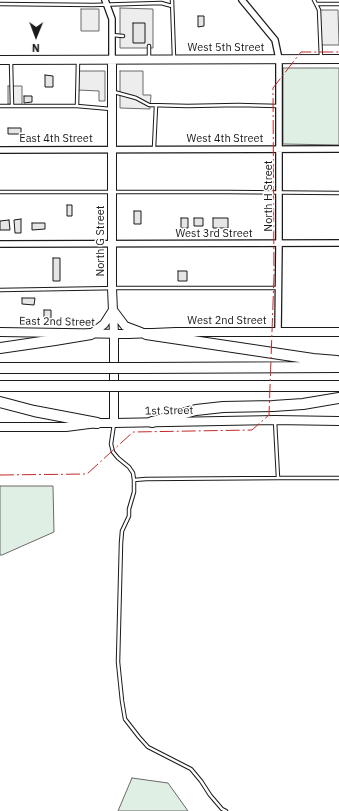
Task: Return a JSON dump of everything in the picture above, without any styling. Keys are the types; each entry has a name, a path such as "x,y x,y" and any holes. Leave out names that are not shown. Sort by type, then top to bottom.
{"highway":[{"path":"0,348 91,334"},
{"path":"146,334 312,359 339,361"},
{"path":"0,368 339,367"},
{"path":"0,386 339,386"},
{"path":"152,422 196,410 223,407 304,404 339,398"},
{"path":"0,402 34,411 97,422"}],"street":[{"name":"North H Street","path":"242,0 274,40 278,59 278,333"},
{"path":"106,2 112,19 112,59"},
{"name":"North G Street","path":"112,59 112,288 114,334 114,423"},
{"name":"West 5th Street","path":"0,60 339,59"},
{"name":"West 4th Street","path":"112,149 339,149"},
{"name":"East 4th Street","path":"0,150 112,149"},
{"name":"West 3rd Street","path":"0,244 339,243"},
{"path":"91,334 104,324 113,310 125,326 146,334"},
{"name":"East 2nd Street","path":"0,332 114,334"},
{"name":"West 2nd Street","path":"114,334 176,332 339,332"},
{"name":"1st Street","path":"0,427 66,427 97,422 275,420 339,421"}],"lane":[{"path":"172,0 174,59"},
{"path":"314,0 319,10 321,59"},
{"path":"0,4 106,2 161,3 172,6"},
{"path":"316,4 339,4"},
{"path":"112,35 123,36"},
{"path":"149,46 149,59"},
{"path":"77,106 78,59"},
{"path":"11,60 12,106"},
{"path":"112,92 136,98 149,106 279,106"},
{"path":"0,106 77,106 112,109"},
{"path":"154,149 156,106"},
{"path":"0,192 339,193"},
{"path":"0,290 278,288"},
{"path":"275,420 278,478"},
{"path":"114,423 111,444 113,452 129,467 134,480 134,492 129,509 129,516 122,531 121,543 118,662 122,701 126,719 148,747 191,769 202,781 210,795 222,809 226,811"},
{"path":"134,480 339,478"}],"green space":[{"path":"283,68 339,68 339,145 283,144"},
{"path":"0,486 53,486 54,532 0,555"},
{"path":"132,778 168,783 188,811 118,811"}],"shaded area":[{"path":"120,8 153,9 153,48 120,48"},
{"path":"81,9 99,9 99,31 81,31"},
{"path":"319,10 338,10 339,45 320,45"},
{"path":"78,71 105,71 105,101 99,101 99,91 78,90"},
{"path":"120,71 143,71 143,95 151,95 150,109 120,108"},
{"path":"8,86 22,86 22,105 8,104"}],"building":[{"path":"198,16 204,16 204,26 198,27"},
{"path":"133,23 145,23 145,43 133,43"},
{"path":"45,75 53,76 53,87 45,87"},
{"path":"24,96 32,96 32,102 24,103"},
{"path":"8,128 21,128 21,134 8,134"},
{"path":"67,205 72,205 72,216 67,216"},
{"path":"134,211 141,211 141,224 134,224"},
{"path":"181,218 188,218 188,228 181,228"},
{"path":"194,218 203,218 203,226 194,226"},
{"path":"213,218 228,218 228,228 213,228"},
{"path":"21,219 21,233 15,233 14,220"},
{"path":"9,220 10,230 0,230 0,221"},
{"path":"32,223 45,223 45,229 32,230"},
{"path":"53,258 60,258 60,281 53,281"},
{"path":"178,271 187,271 187,281 178,281"},
{"path":"22,298 35,298 34,305 22,304"},
{"path":"44,310 51,310 51,318 44,318"}],"power":[{"path":"0,475 87,474 133,432 252,430 269,415 274,276 273,88 301,52 339,52"}]}
